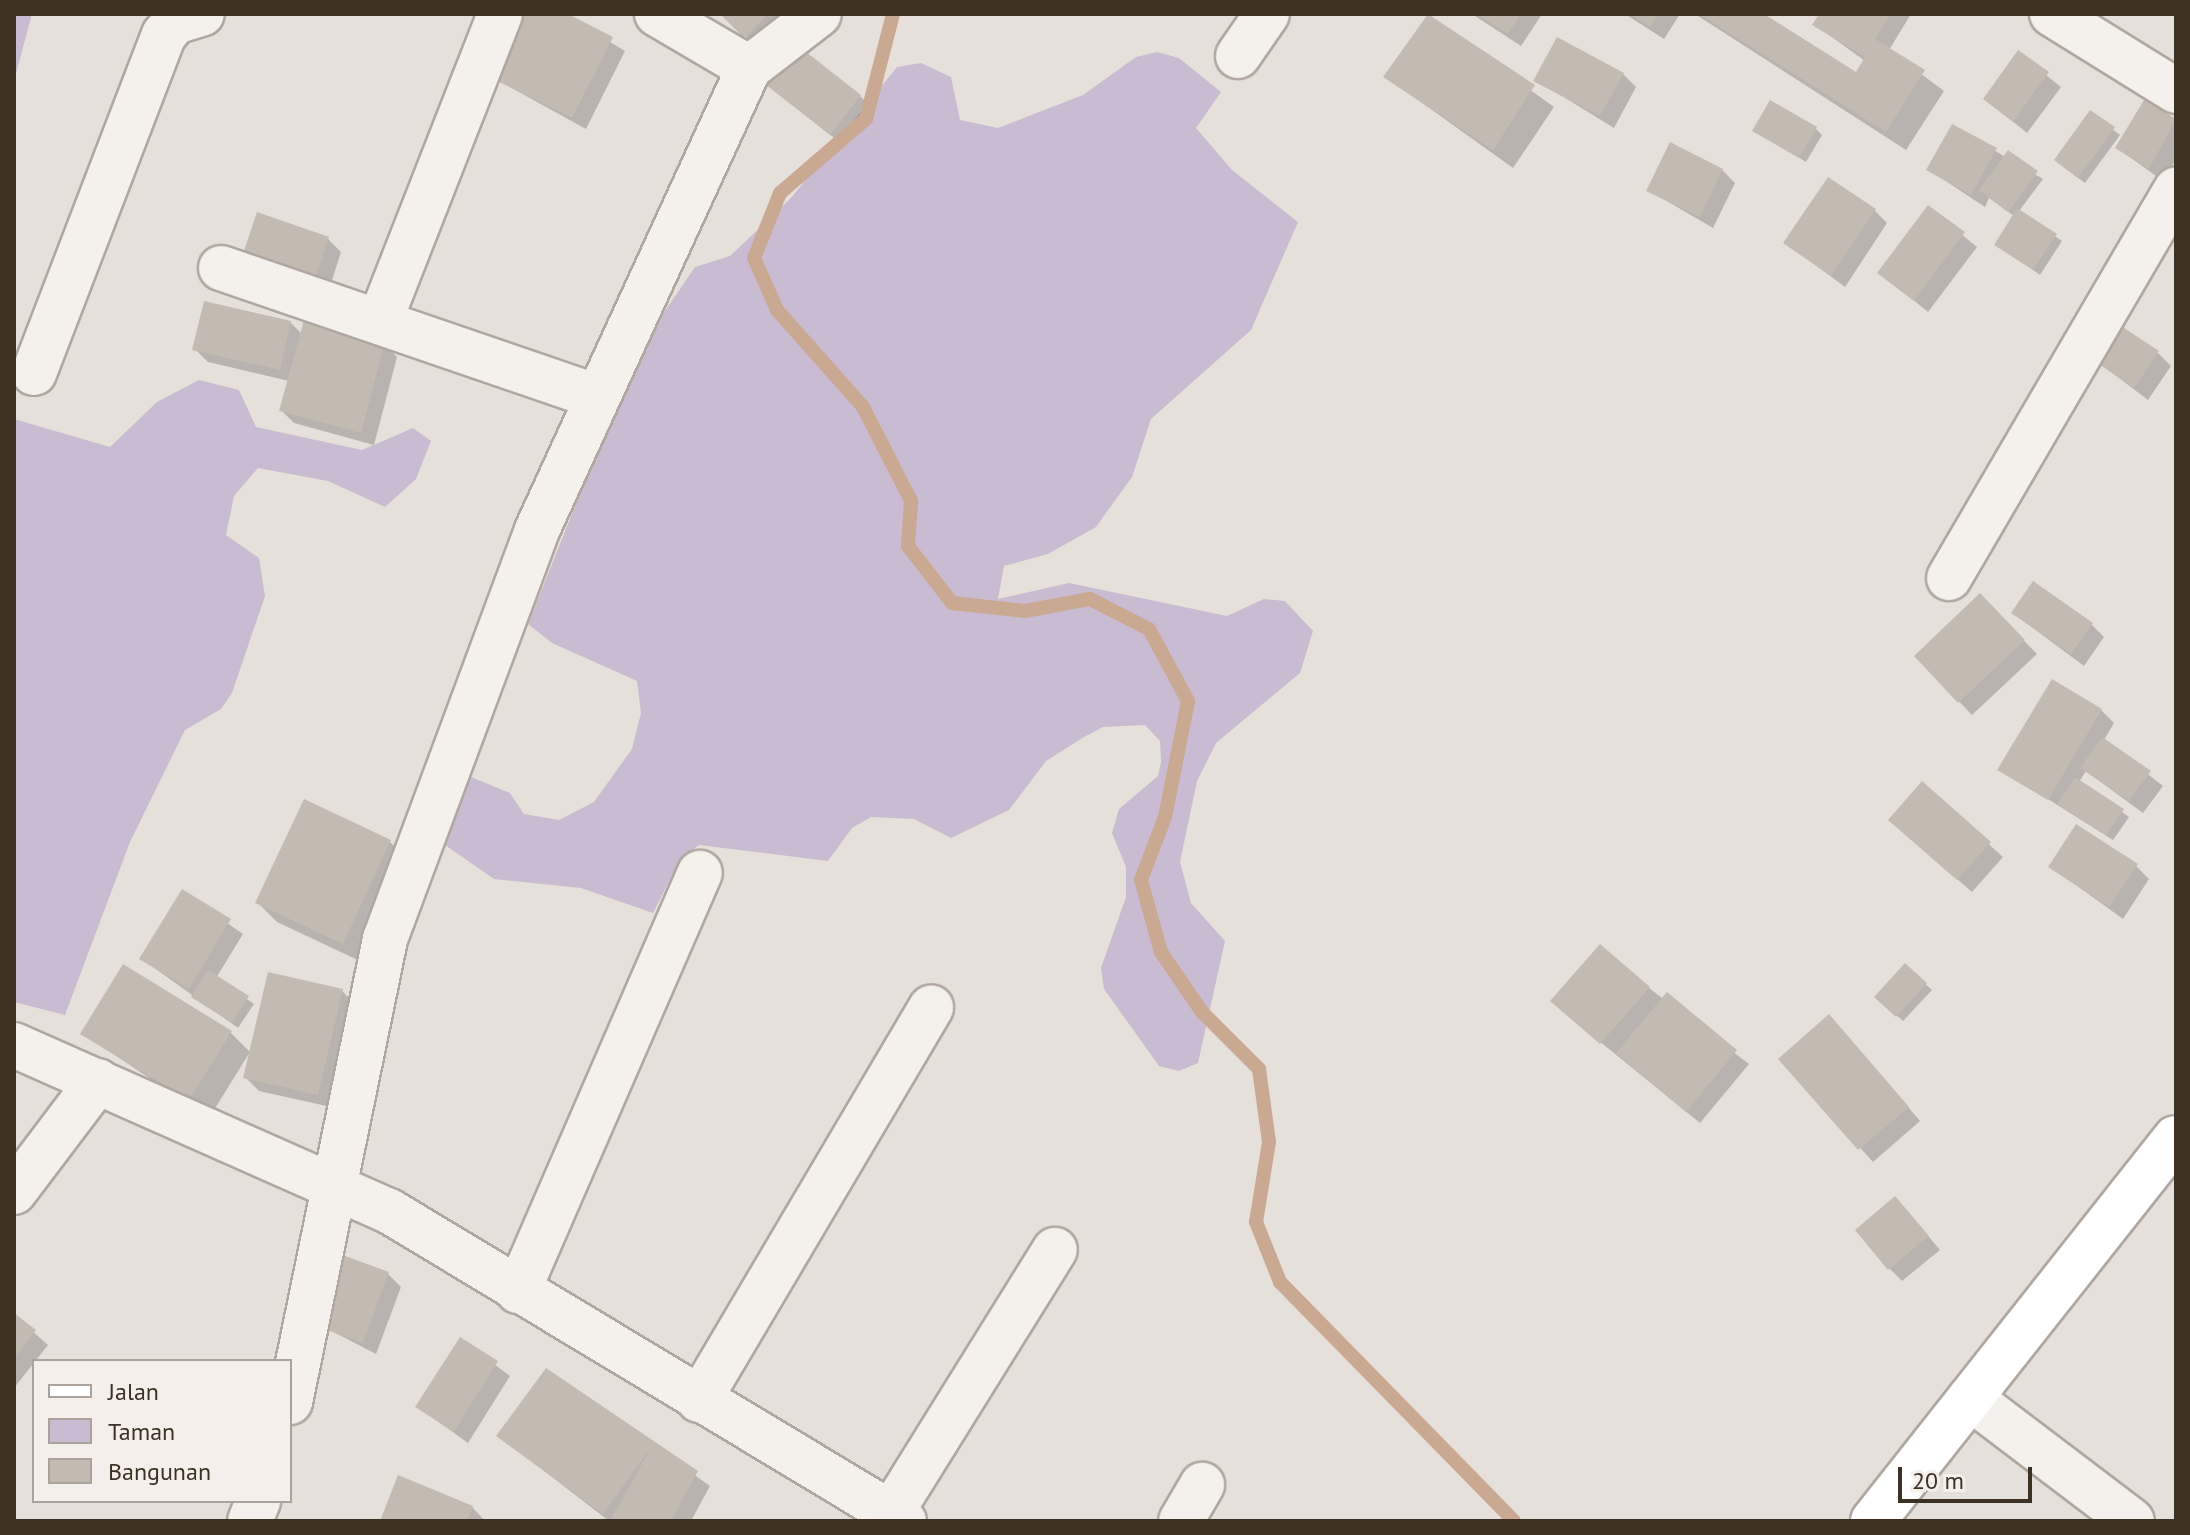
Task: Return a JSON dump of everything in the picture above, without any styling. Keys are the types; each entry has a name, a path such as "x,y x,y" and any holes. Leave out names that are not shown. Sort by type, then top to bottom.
{"main road":[{"path":"1873,1521 2176,1138"}],"street":[{"path":"34,373 164,35 175,22 202,14"},
{"path":"381,318 500,14"},
{"path":"657,14 749,68"},
{"path":"292,1392 385,939 537,530 595,396 749,68 819,14"},
{"path":"1238,56 1267,14"},
{"path":"2052,14 2176,91"},
{"path":"1949,578 2176,190"},
{"path":"221,268 381,318 595,396"},
{"path":"518,1291 700,873"},
{"path":"699,1400 931,1008"},
{"path":"14,1045 333,1182 898,1517 1055,1250"},
{"path":"14,1192 98,1081"},
{"path":"1970,1398 2132,1521"}],"green space":[{"path":"14,14 32,14 14,81"},
{"path":"1157,52 1179,58 1221,92 1196,128 1232,170 1298,222 1251,330 1151,419 1132,477 1096,527 1048,554 1004,566 998,599 1069,583 1227,616 1264,599 1285,601 1313,631 1300,673 1216,743 1197,781 1180,862 1191,903 1225,941 1198,1063 1179,1071 1159,1066 1104,989 1101,968 1126,897 1126,867 1112,833 1119,809 1158,776 1161,762 1160,741 1145,725 1103,727 1084,737 1046,761 1009,810 951,838 914,819 871,817 852,828 828,861 699,845 680,860 653,913 581,888 494,879 445,845 466,775 510,793 524,814 559,820 594,802 632,749 641,713 637,681 552,643 528,624 609,421 654,327 695,267 730,256 791,198 897,67 921,63 951,77 960,120 998,128 1083,95 1136,57"},
{"path":"199,380 239,390 256,427 362,450 413,428 431,441 416,479 385,507 328,481 258,468 234,496 226,535 259,558 265,596 232,693 221,709 185,730 130,842 65,1015 14,1002 14,419 110,447 157,402"}],"building":[{"path":"515,14 568,14 613,37 572,118 485,75"},
{"path":"720,14 768,14 744,38"},
{"path":"1428,14 1535,85 1493,150 1383,77"},
{"path":"1476,14 1521,14 1508,34"},
{"path":"1630,14 1658,14 1650,27"},
{"path":"1699,14 1764,14 1856,72 1865,57 1812,25 1819,14 1891,14 1875,39 1925,70 1886,132"},
{"path":"1557,37 1624,73 1600,116 1533,81"},
{"path":"792,41 861,95 830,135 761,81"},
{"path":"2018,50 2049,72 2013,122 1983,99"},
{"path":"1770,100 1817,127 1799,158 1752,131"},
{"path":"2144,100 2176,119 2149,169 2115,148"},
{"path":"2090,110 2115,127 2078,178 2054,160"},
{"path":"1952,124 1997,148 1971,195 1926,170"},
{"path":"1670,142 1723,169 1700,217 1646,191"},
{"path":"2008,150 2038,171 2008,212 1979,190"},
{"path":"1828,177 1876,209 1831,276 1783,243"},
{"path":"1928,205 1965,232 1914,301 1877,273"},
{"path":"2017,208 2057,234 2033,270 1994,245"},
{"path":"257,212 329,237 311,291 239,266"},
{"path":"204,301 291,321 280,370 192,350"},
{"path":"304,320 385,342 361,433 279,411"},
{"path":"2112,320 2159,351 2134,388 2087,356"},
{"path":"2033,581 2093,623 2071,654 2011,613"},
{"path":"1980,593 2025,640 1958,703 1914,656"},
{"path":"2052,679 2102,709 2048,800 1997,770"},
{"path":"2102,737 2151,771 2129,801 2080,768"},
{"path":"2075,777 2124,809 2106,835 2057,804"},
{"path":"1922,781 1991,842 1957,880 1888,820"},
{"path":"304,799 391,840 343,944 255,903"},
{"path":"2076,824 2138,864 2109,907 2048,867"},
{"path":"182,889 231,919 189,989 139,959"},
{"path":"1600,944 1650,987 1600,1044 1550,1001"},
{"path":"1905,963 1927,983 1896,1017 1874,997"},
{"path":"123,964 232,1031 189,1100 80,1034"},
{"path":"208,970 249,996 232,1023 191,997"},
{"path":"268,972 343,989 318,1095 243,1078"},
{"path":"1667,992 1737,1050 1686,1112 1616,1053"},
{"path":"1829,1014 1909,1107 1858,1150 1778,1059"},
{"path":"1895,1196 1929,1236 1888,1270 1855,1230"},
{"path":"345,1256 389,1272 363,1343 319,1327"},
{"path":"14,1313 36,1330 14,1359"},
{"path":"460,1337 498,1361 454,1432 415,1407"},
{"path":"546,1368 698,1471 671,1521 610,1521 652,1446 603,1514 496,1436"},
{"path":"398,1475 473,1506 467,1521 380,1521"}],"waterway":[{"path":"893,14 866,119 780,193 754,258 777,310 863,407 911,501 908,546 952,603 1025,611 1090,599 1149,629 1188,701 1165,817 1141,880 1161,952 1202,1012 1259,1069 1269,1142 1256,1222 1280,1282 1514,1521"}]}
